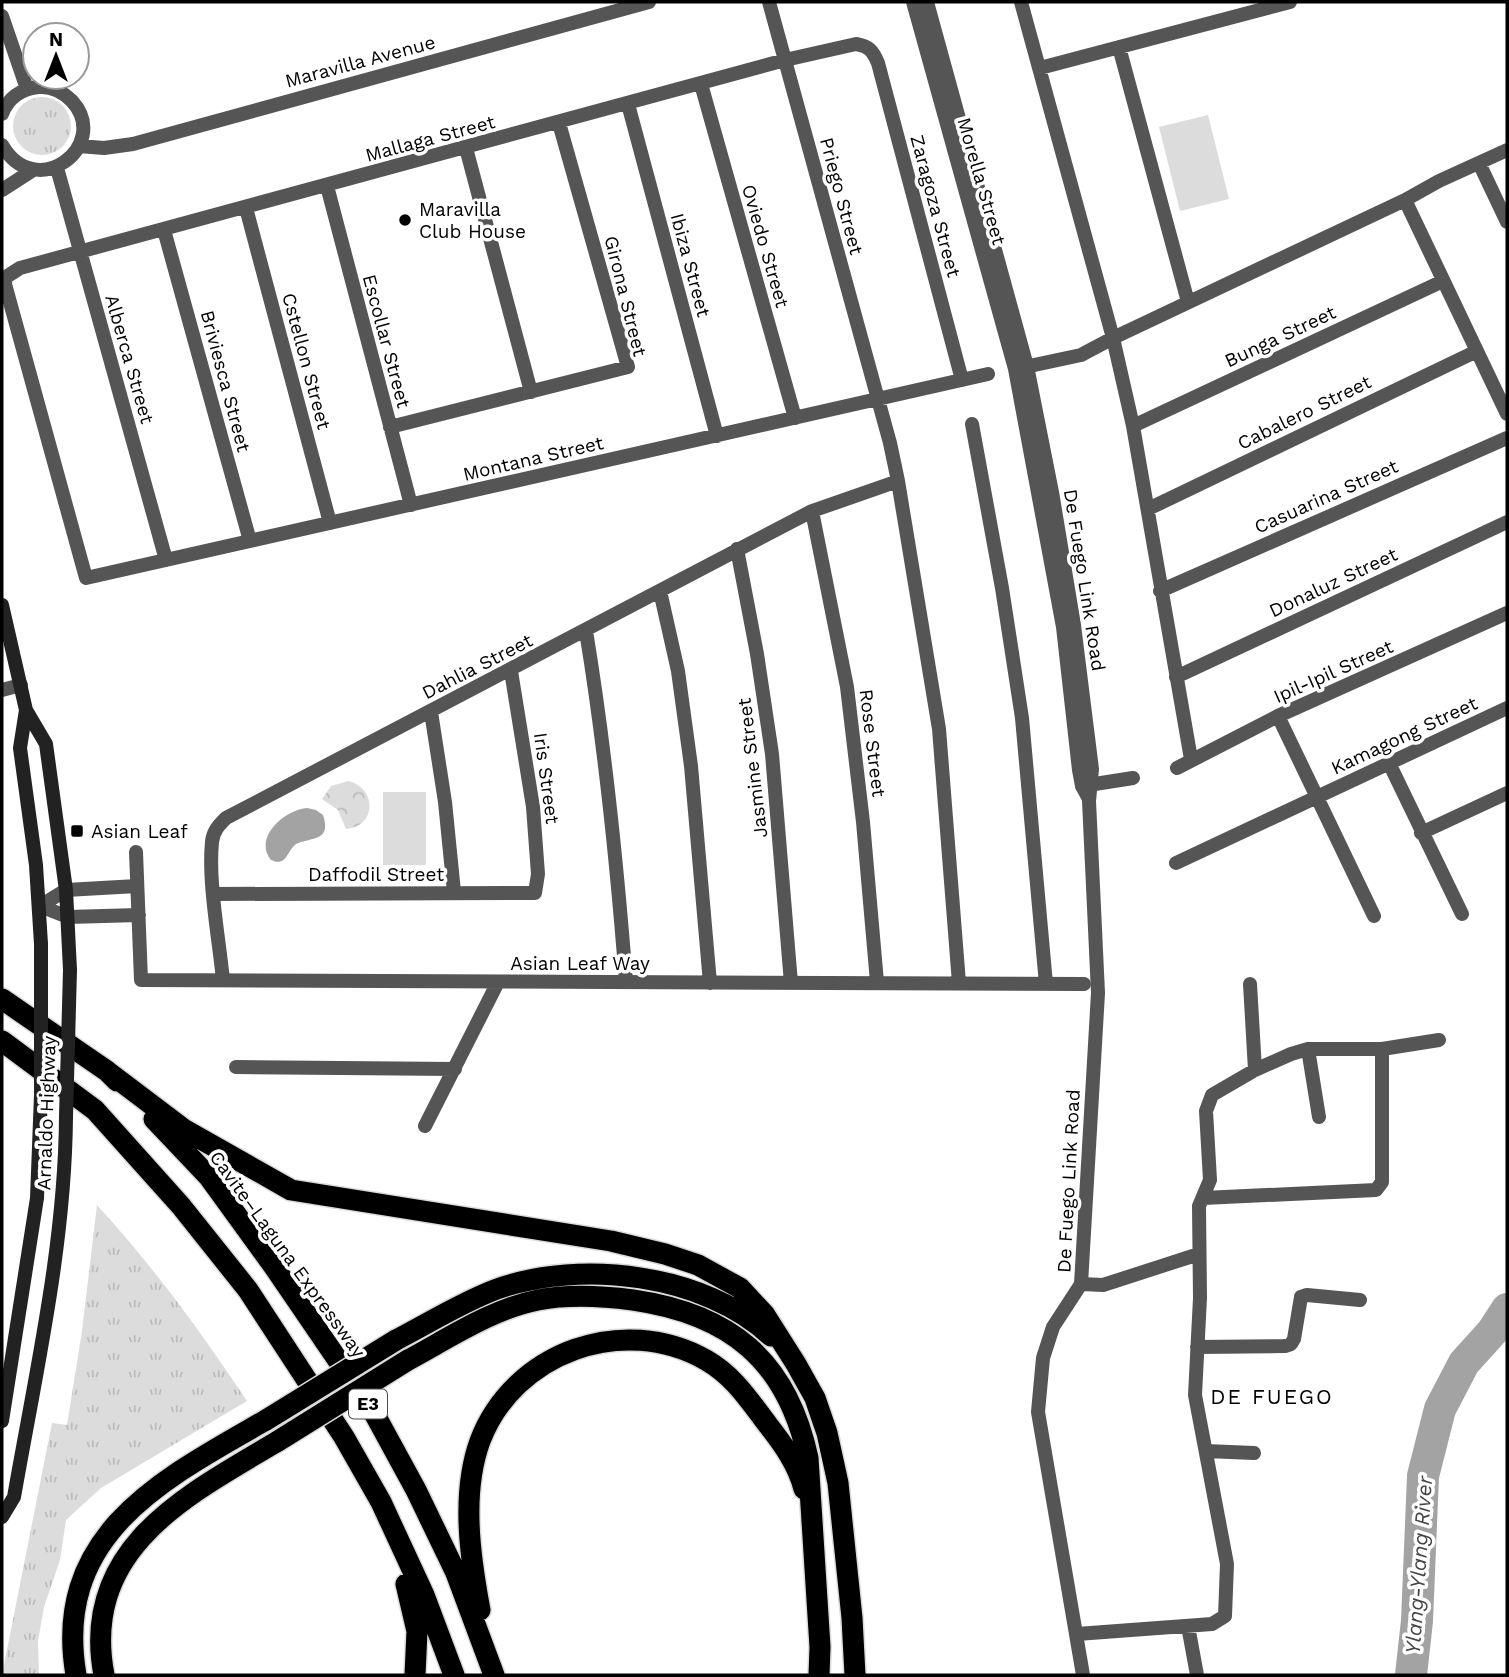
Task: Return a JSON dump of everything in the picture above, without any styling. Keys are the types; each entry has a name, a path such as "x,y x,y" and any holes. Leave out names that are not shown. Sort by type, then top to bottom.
{"highway":[{"name":"Cavite–Laguna Expressway","path":"2,999 107,1071 209,1177 374,1413 416,1490 456,1573 494,1675"},
{"name":"E3","path":"2,1041 95,1110 181,1206 247,1290 344,1437 380,1502 424,1595 454,1675"},
{"path":"107,1071 185,1130 291,1190 569,1233 637,1247 698,1265 750,1296 796,1364 818,1406 832,1452 838,1483 852,1618 855,1675"},
{"path":"76,1675 72,1644 77,1601 91,1561 126,1512 182,1468 396,1340 497,1289 554,1278 608,1276 668,1283 723,1303 762,1328 796,1364"},
{"path":"104,1675 101,1645 105,1607 127,1555 154,1524 188,1494 408,1360 492,1316 537,1300 562,1297 618,1298 701,1316 726,1329 751,1348 781,1387 803,1432 808,1458 820,1647 819,1675"},
{"path":"487,1653 471,1545 470,1498 475,1455 485,1430 502,1402 531,1372 558,1355 605,1340 634,1340 664,1344 707,1361 728,1376 749,1397 786,1449 803,1483 812,1518"},
{"path":"380,1502 415,1612 418,1652 415,1675"}],"main road":[{"name":"Arnaldo Highway","path":"2,605 26,710 46,744 66,890 69,970 61,1207 49,1301 14,1497 2,1517"},
{"name":"Arnaldo Highway","path":"2,1421 34,1224 40,1152 40,906 20,748 26,710"}],"street":[{"name":"Maravilla Avenue","path":"79,146 104,148 133,144 649,2"},
{"name":"Priego Street","path":"769,2 898,481 939,729 959,984"},
{"name":"Morella Street","path":"914,2 1021,368"},
{"name":"Morella Street","path":"927,2 1021,368"},
{"path":"1021,2 1113,338 1133,426 1191,759"},
{"path":"1041,68 1290,2"},
{"path":"2,16 21,71"},
{"name":"Mallaga Street","path":"86,578 6,292 6,277 12,271 785,60 845,45 865,46"},
{"name":"Zaragoza Street","path":"865,46 873,52 878,63 962,380"},
{"path":"1119,47 1188,302"},
{"name":"Oviedo Street","path":"701,84 795,418"},
{"path":"2,114 5,106 24,91"},
{"path":"2,146 20,166 33,170 57,168 74,155 83,132 82,118 71,101 57,91"},
{"name":"Ibiza Street","path":"628,104 717,436"},
{"name":"Girona Street","path":"390,427 628,367 559,123"},
{"path":"466,148 531,392"},
{"path":"1021,368 1081,355 1507,150"},
{"path":"1479,163 1507,222"},
{"name":"Alberca Street","path":"57,168 166,560"},
{"path":"2,190 33,170"},
{"name":"Escollar Street","path":"327,186 411,505"},
{"path":"1405,200 1507,414"},
{"name":"Cstellon Street","path":"246,208 330,523"},
{"name":"Briviesca Street","path":"164,230 250,541"},
{"name":"Bunga Street","path":"1133,426 1443,281"},
{"name":"Cabalero Street","path":"1148,509 1477,351"},
{"name":"De Fuego Link Road","path":"1021,368 1089,801 1098,993 1081,1284 1053,1326 1043,1358 1038,1412 1083,1675"},
{"name":"Montana Street","path":"86,578 988,374"},
{"path":"972,424 1022,718 1046,984"},
{"name":"Casuarina Street","path":"1160,591 1507,438"},
{"name":"Dahlia Street","path":"223,981 214,894 212,840 216,827 226,818 812,511 898,481"},
{"name":"Rose Street","path":"812,511 847,687 863,822 877,982"},
{"name":"Donaluz Street","path":"1176,677 1507,522"},
{"name":"Jasmine Street","path":"737,550 757,654 772,754 791,983"},
{"path":"660,591 678,671 691,766 710,983"},
{"name":"Ipil-Ipil Street","path":"1177,768 1278,716 1507,613"},
{"path":"586,631 608,777 626,982"},
{"name":"Iris Street","path":"511,671 533,807 537,891"},
{"path":"2,690 21,685"},
{"name":"Kamagong Street","path":"1176,863 1507,708"},
{"path":"431,712 445,802 454,892"},
{"path":"1278,716 1374,916"},
{"path":"1389,763 1462,914"},
{"path":"1087,785 1133,778"},
{"path":"1421,833 1507,793"},
{"name":"Asian Leaf Way","path":"136,852 141,981 1084,984"},
{"path":"40,906 66,890 137,886"},
{"name":"Daffodil Street","path":"214,894 531,894 537,891"},
{"path":"40,906 68,917 139,915"},
{"path":"425,1126 498,982"},
{"path":"1251,984 1255,1070"},
{"path":"1077,1634 1212,1624 1225,1616 1227,1564 1195,1395 1200,1298 1199,1206 1210,1180 1206,1111 1212,1095 1255,1070 1308,1049 1382,1049 1439,1040"},
{"path":"1308,1049 1319,1117"},
{"path":"1203,1198 1376,1191 1382,1182 1382,1049"},
{"path":"236,1068 455,1069"},
{"path":"1081,1284 1103,1285 1199,1254"},
{"path":"1197,1347 1285,1346 1291,1344 1294,1339 1301,1297 1307,1295 1360,1300"},
{"path":"1206,1451 1254,1452"},
{"path":"1188,1626 1197,1675"}],"green space":[{"path":"36,97 48,97 63,105 71,120 71,132 63,147 48,155 36,155 21,147 13,132 13,120 21,105"},
{"path":"1208,115 1229,199 1180,211 1159,127"},
{"path":"349,781 365,791 370,807 363,821 346,829 338,810 322,799 331,786"},
{"path":"383,792 426,792 426,865 383,865"},
{"path":"97,1205 176,1300 247,1401 101,1488 66,1520 60,1560 44,1607 38,1641 39,1675 2,1675 52,1423 67,1425 82,1331"}],"shaded area":[{"path":"307,808 323,815 325,830 314,839 296,844 280,862 271,860 266,852 268,834 289,814"}],"waterway":[{"name":"Ylang-Ylang River","path":"1411,1675 1417,1621 1423,1476 1440,1409 1464,1363 1492,1332 1507,1309"}],"place":[{"name":"Maravilla Club House","path":"405,220"},
{"name":"Asian Leaf","path":"77,831"}],"district":[{"name":"DE FUEGO","path":"1272,1397"}]}
